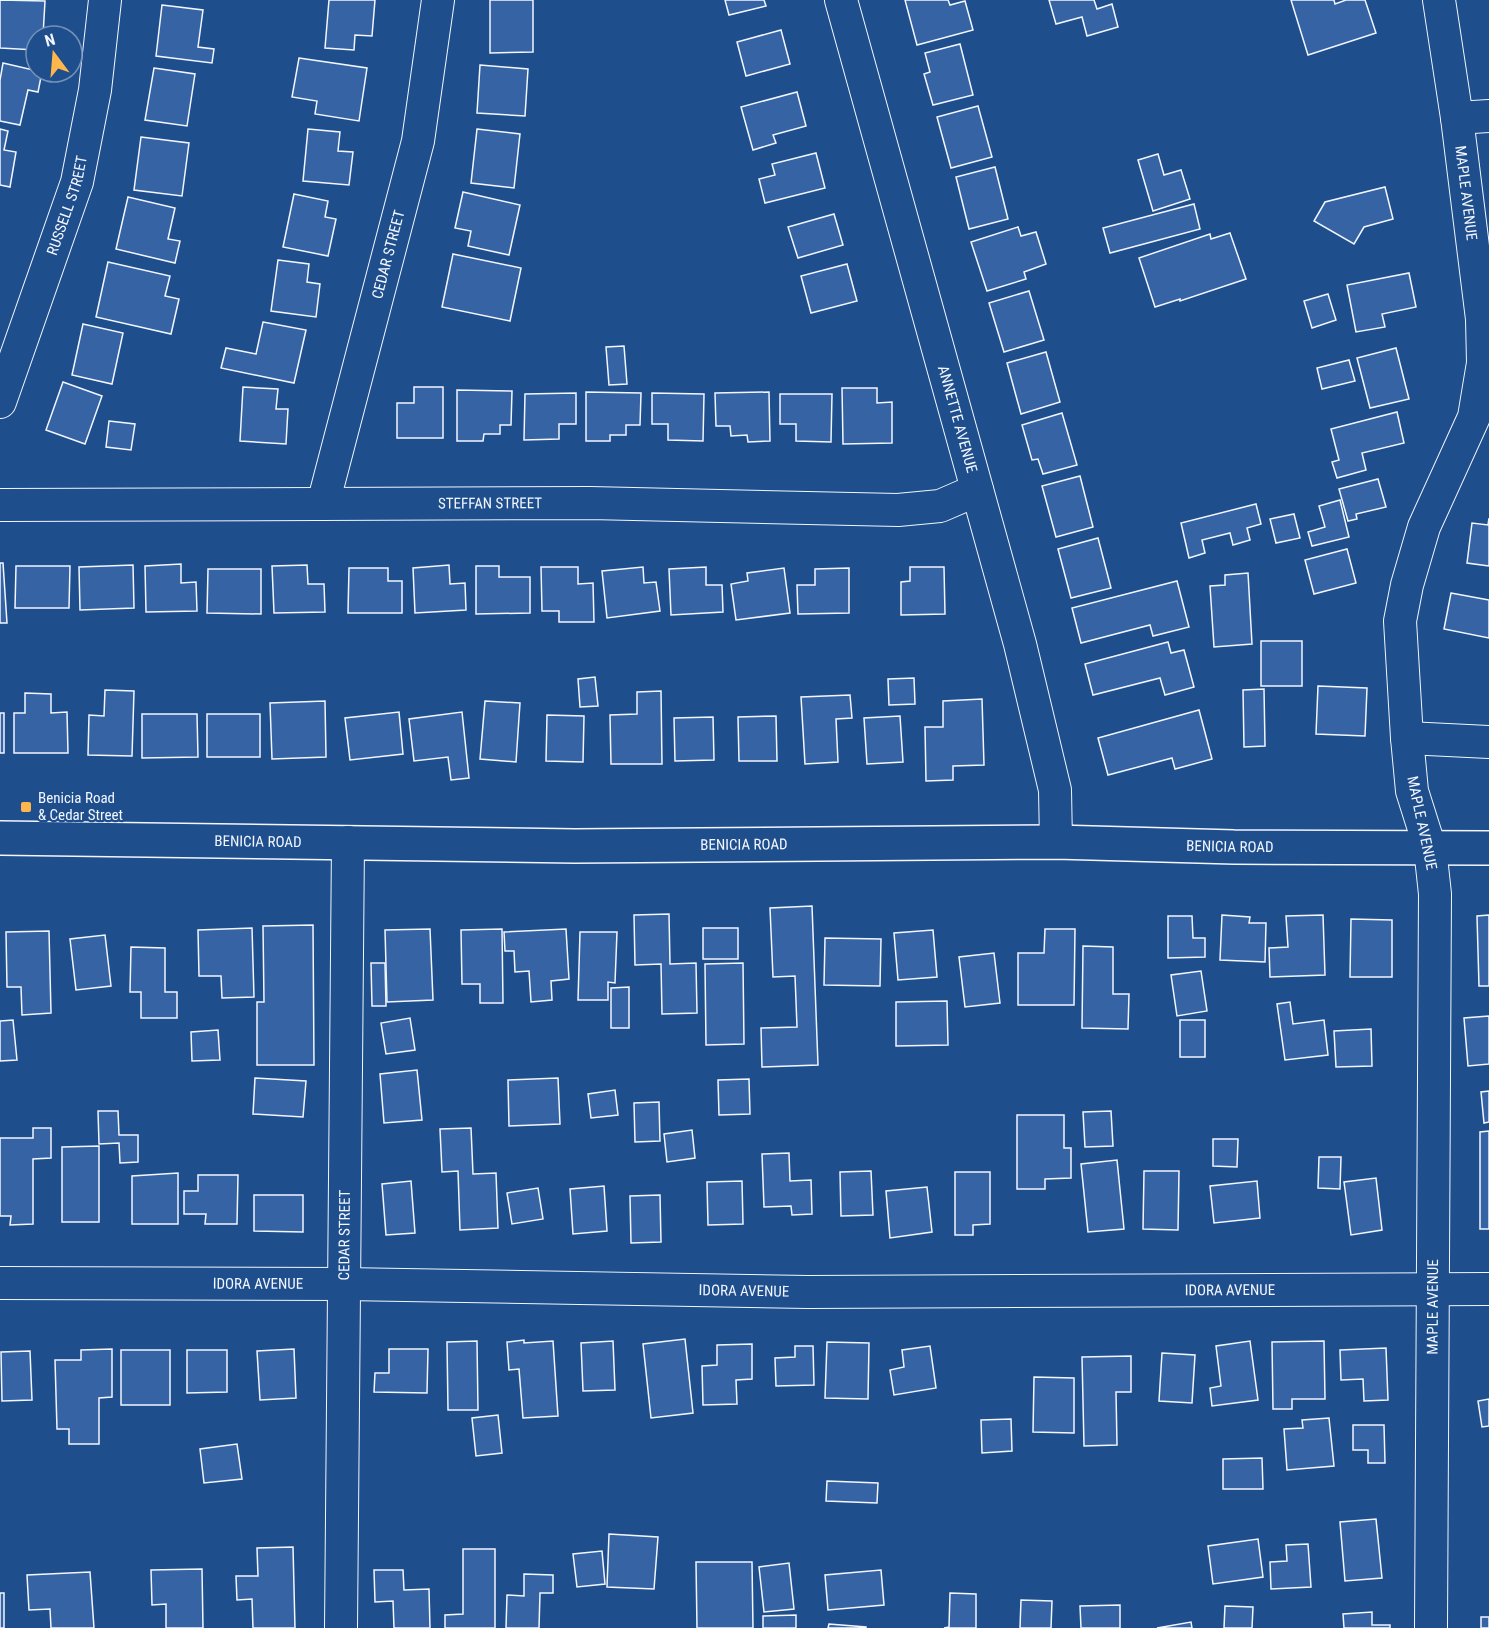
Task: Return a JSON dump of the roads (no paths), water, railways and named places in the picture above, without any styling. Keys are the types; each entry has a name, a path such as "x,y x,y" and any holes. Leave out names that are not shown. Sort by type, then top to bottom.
{"main road":[{"name":"BENICIA ROAD","path":"0,838 621,846 1056,842 1234,847 1489,848"}],"street":[{"name":"RUSSELL STREET","path":"0,402 77,182 95,90 105,0"},
{"name":"CEDAR STREET","path":"322,504 418,141 438,0"},
{"name":"ANNETTE AVENUE","path":"840,0 1020,644 1055,790 1056,842"},
{"name":"MAPLE AVENUE","path":"1431,1628 1435,894 1430,848 1412,791 1400,621 1407,585 1424,527 1482,416 1483,363 1482,319 1457,118 1439,0"},
{"path":"1457,118 1489,116"},
{"name":"STEFFAN STREET","path":"0,505 590,503 898,510 940,506 977,490"},
{"path":"1407,738 1489,742"},
{"name":"CEDAR STREET","path":"341,1628 348,843"},
{"name":"IDORA AVENUE","path":"0,1283 344,1284 808,1292 1489,1289"}],"place":[{"name":"Benicia Road & Cedar Street","path":"26,807"}]}
